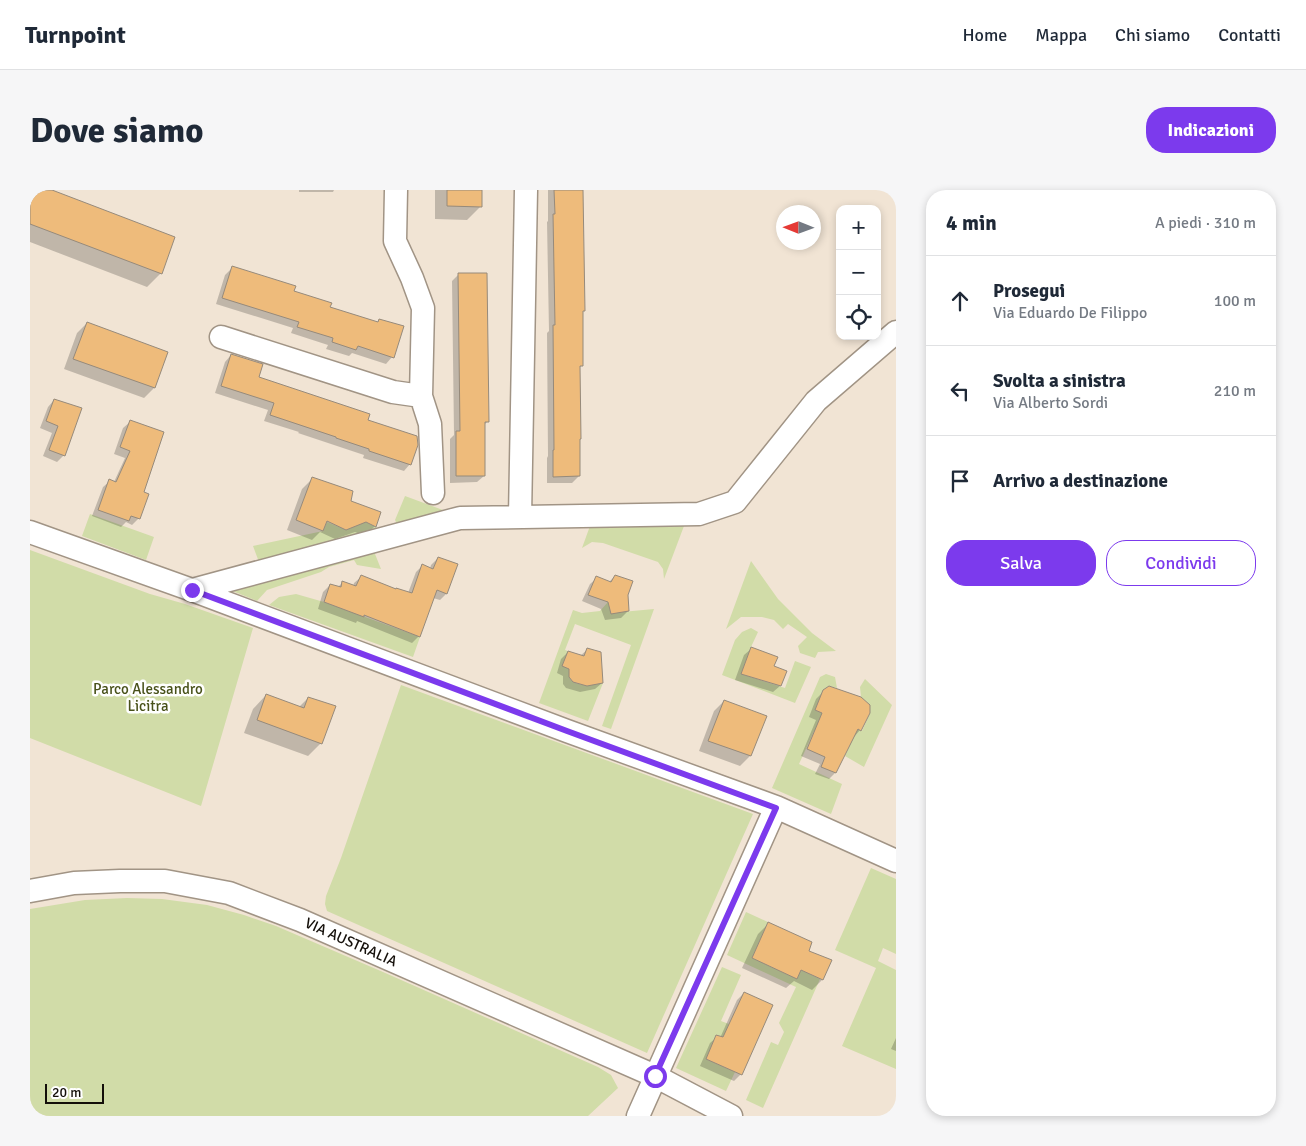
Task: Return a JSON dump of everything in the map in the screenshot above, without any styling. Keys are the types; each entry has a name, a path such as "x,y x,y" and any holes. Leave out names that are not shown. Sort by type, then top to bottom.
{"street":[{"path":"396,190 395,241 423,308 421,396 430,424 432,493"},
{"path":"520,517 526,190"},
{"path":"192,590 460,518 699,514 735,502 816,401 896,332"},
{"path":"221,337 393,392 421,396"},
{"path":"30,532 192,590 776,808 896,861"},
{"path":"638,1116 776,808"},
{"name":"VIA AUSTRALIA","path":"30,891 74,884 165,881 229,893 300,920 655,1076 731,1116"}],"green space":[{"path":"405,496 451,513 399,528 395,520"},
{"path":"90,514 154,537 146,560 82,536"},
{"path":"327,522 346,530 366,522 376,527 380,534 259,562 253,546 323,531"},
{"path":"590,526 684,526 664,579 663,569 658,562 603,543 592,542 582,548"},
{"path":"373,549 381,569 357,565 354,560 329,567 321,572 267,590 257,601 230,590"},
{"name":"Parco Alessandro Licitra","path":"30,550 150,594 253,628 201,806 30,738"},
{"path":"751,561 778,599 812,633 836,651 818,652 815,658 800,653 798,646 807,637 788,624 783,629 774,620 762,617 741,617 726,629"},
{"path":"296,594 324,602 420,637 413,657 269,605 279,597"},
{"path":"608,602 611,613 654,609 611,729 602,726 631,645 575,624 565,650 568,651 563,666 569,669 569,677 575,683 584,685 603,683 588,721 539,703 573,610 582,613 600,611"},
{"path":"751,628 758,632 741,674 785,688 795,661 811,667 795,703 722,675 735,640 742,632"},
{"path":"826,674 835,677 837,688 829,686 823,690 815,710 862,731 870,713 870,705 861,697 860,687 865,679 892,705 864,767 845,756 850,745 814,731 799,764 842,784 831,814 772,788 820,677"},
{"path":"401,685 753,814 647,1053 327,911 325,904 326,896"},
{"path":"871,868 896,879 896,954 883,948 878,961 896,970 896,1069 842,1046 876,968 835,950"},
{"path":"162,899 207,905 276,926 598,1067 611,1075 618,1088 588,1116 30,1116 30,909 85,900"},
{"path":"746,912 768,922 752,958 797,979 801,970 820,979 763,1108 746,1100 771,1042 778,1045 784,1032 779,1023 796,987 727,955"},
{"path":"722,967 741,975 721,1021 729,1024 723,1037 716,1035 706,1059 735,1072 726,1091 676,1068"}],"building":[{"path":"30,190 52,190 175,237 162,274 30,224"},
{"path":"447,190 482,190 482,207 447,206"},
{"path":"554,190 583,190 585,311 583,311 583,366 580,366 580,476 553,477"},
{"path":"232,266 296,286 294,291 332,303 330,307 378,322 379,319 404,326 394,358 358,346 356,350 332,342 333,338 297,327 299,322 222,298"},
{"path":"458,273 487,273 489,422 485,422 485,476 456,476 456,431 460,431"},
{"path":"87,322 168,352 155,388 73,359"},
{"path":"231,354 263,364 259,377 370,414 368,420 417,436 418,445 411,465 270,415 274,403 221,386"},
{"path":"54,399 82,408 65,456 49,450 58,426 46,421"},
{"path":"130,420 164,432 144,492 149,494 140,519 131,516 129,521 98,510 109,479 116,482 130,451 120,447"},
{"path":"312,477 353,491 351,501 381,512 376,527 366,522 346,530 327,521 323,531 296,520"},
{"path":"438,557 458,564 447,594 437,590 420,637 324,602 330,584 341,587 342,581 356,586 361,575 396,589 412,593 422,564 433,569"},
{"path":"615,575 633,581 628,595 629,611 611,614 608,602 588,595 596,576 611,582"},
{"path":"751,647 778,657 774,666 787,671 781,686 741,674"},
{"path":"587,648 601,652 603,683 587,686 573,682 569,677 569,669 562,666 568,651 584,656"},
{"path":"829,686 861,697 870,705 870,713 861,731 858,729 836,773 821,767 825,757 807,749 822,713 815,710 823,690"},
{"path":"266,694 304,708 308,697 336,706 322,744 257,720"},
{"path":"724,700 767,716 751,756 708,741"},
{"path":"768,922 812,942 809,951 832,960 823,980 801,970 797,979 752,958"},
{"path":"744,992 773,1005 742,1075 706,1059 716,1035 723,1037"}],"route":[{"path":"192,590 776,808 655,1076"}]}
